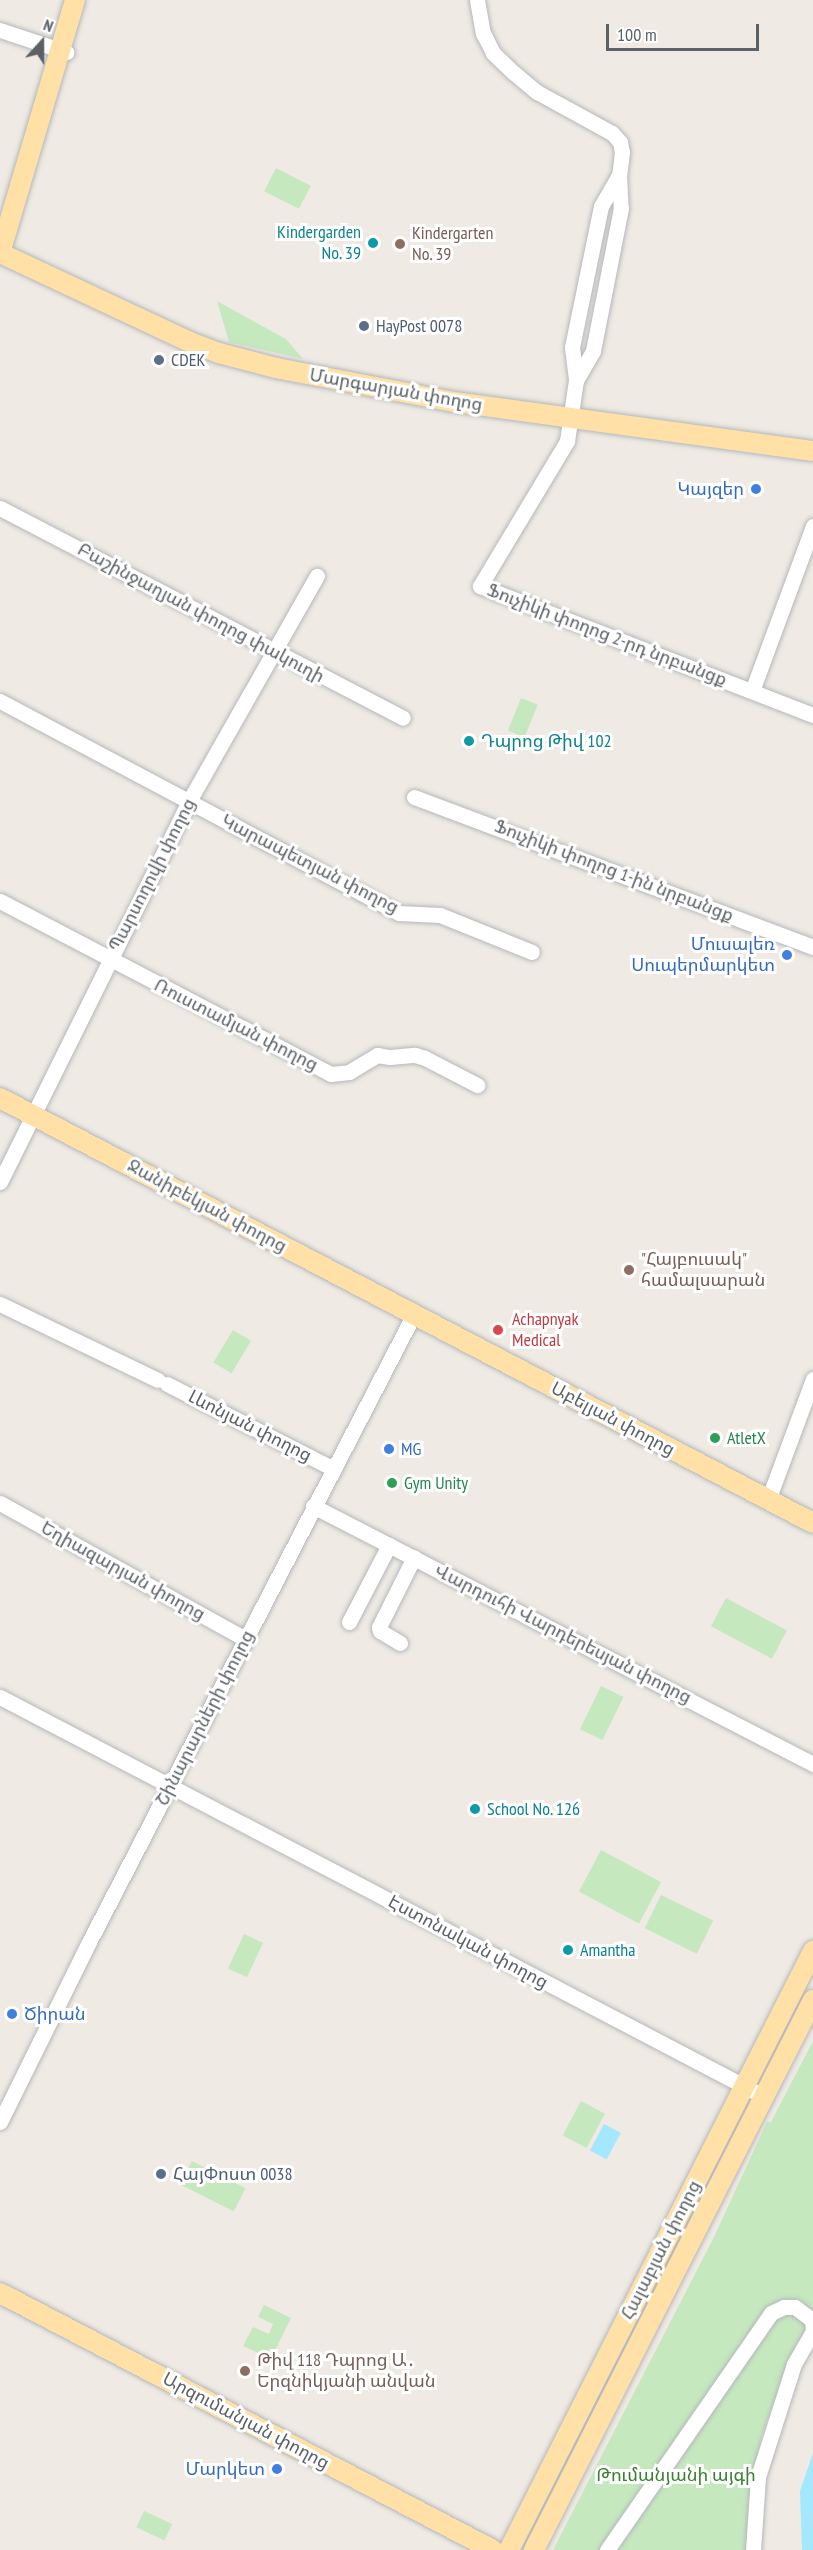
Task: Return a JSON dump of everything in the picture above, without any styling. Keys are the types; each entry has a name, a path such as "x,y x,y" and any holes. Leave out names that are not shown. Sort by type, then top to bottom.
{"main road":[{"path":"63,51 75,0"},
{"path":"1,254 63,51 82,0"},
{"name":"Մարգարյան փողոց","path":"1,254 190,342 219,353 354,384 455,402 813,449"},
{"name":"Ջանիբեկյան փողոց","path":"0,1098 414,1314"},
{"name":"Աբելյան փողոց","path":"414,1314 813,1523"},
{"name":"Հալաբյան փողոց","path":"509,2550 813,1951"},
{"name":"Հալաբյան փողոց","path":"534,2550 813,2000"},
{"name":"Արզումանյան փողոց","path":"0,2293 493,2550"}],"street":[{"path":"477,0 483,33 494,52 507,66 537,92 612,133 620,142 622,152 619,175 621,208 593,351 576,380"},
{"path":"0,30 63,51"},
{"path":"571,416 576,380 572,347 601,206 619,175"},
{"path":"592,252 612,255"},
{"path":"572,347 593,351"},
{"name":"Ֆուչիկի փողոց 2-րդ նրբանցք","path":"571,416 567,441 480,586 813,715"},
{"name":"Բաշինջաղյան փողոց փակուղի","path":"0,508 402,718"},
{"path":"752,691 813,526"},
{"name":"Պարսողովի փողոց","path":"0,1182 189,801 317,576"},
{"name":"Կարապետյան փողոց","path":"0,701 399,913 440,915 532,952"},
{"name":"Ֆուչիկի փողոց 1-ին նրբանցք","path":"414,797 813,947"},
{"name":"Ռուստամյան փողոց","path":"0,901 109,960 332,1074 349,1072 377,1055 415,1055 477,1085"},
{"name":"Լևոնյան փողոց","path":"0,1304 163,1382 332,1468"},
{"name":"Շինարարների փողոց","path":"0,2122 60,1998 171,1786 332,1468 414,1314"},
{"path":"768,1500 813,1379"},
{"name":"Եղիազարյան փողոց","path":"0,1503 245,1639"},
{"name":"Վարդուհի Վարդերեսյան փողոց","path":"313,1506 813,1764"},
{"path":"350,1622 389,1545"},
{"path":"400,1643 380,1631 379,1627 414,1557"},
{"name":"Էստոնական փողոց","path":"0,1697 765,2097"},
{"path":"608,2550 771,2313 784,2307 795,2307 812,2320 813,2331 794,2364 758,2477 753,2550"}],"green space":[{"path":"276,168 311,186 299,209 264,191"},
{"path":"217,301 286,339 303,359 229,342"},
{"path":"521,698 538,705 525,737 508,730"},
{"path":"233,1330 251,1341 231,1373 213,1363"},
{"path":"726,1598 787,1630 772,1659 711,1626"},
{"path":"601,1686 623,1697 602,1740 580,1729"},
{"path":"601,1850 661,1882 639,1923 579,1891"},
{"path":"661,1895 713,1920 697,1954 645,1928"},
{"path":"244,1934 263,1943 247,1977 228,1968"},
{"name":"Թումանյանի այգի","path":"813,2041 813,2326 796,2344 762,2434 752,2482 746,2550 553,2550 713,2239 767,2122 771,2122"},
{"path":"581,2101 605,2114 587,2148 563,2135"},
{"path":"192,2161 245,2188 234,2211 180,2184"},
{"path":"710,2177 714,2178 604,2401 532,2530 558,2472"},
{"path":"264,2305 291,2318 271,2359 243,2346 253,2327 269,2334 273,2324 258,2317"},
{"path":"144,2511 172,2524 164,2540 136,2527"}],"water":[{"path":"604,2124 621,2133 607,2159 590,2150"},
{"path":"813,2453 813,2550 802,2550 800,2491"}],"place":[{"name":"Kindergarden No. 39","path":"373,243"},
{"name":"Kindergarten No. 39","path":"400,244"},
{"name":"HayPost 0078","path":"364,326"},
{"name":"CDEK","path":"159,360"},
{"name":"Կայզեր","path":"756,489"},
{"name":"Դպրոց Թիվ 102","path":"469,741"},
{"name":"Մուսալեռ Սուպերմարկետ","path":"787,955"},
{"name":"\"Հայբուսակ\" համալսարան","path":"629,1270"},
{"name":"Achapnyak Medical","path":"498,1330"},
{"name":"AtletX","path":"715,1438"},
{"name":"MG","path":"389,1449"},
{"name":"Gym Unity","path":"392,1483"},
{"name":"School No. 126","path":"475,1809"},
{"name":"Amantha","path":"568,1950"},
{"name":"Ծիրան","path":"12,2014"},
{"name":"ՀայՓոստ 0038","path":"161,2174"},
{"name":"Թիվ 118 Դպրոց Ա․ Երզնիկյանի անվան","path":"245,2371"},
{"name":"Մարկետ","path":"277,2469"}]}
